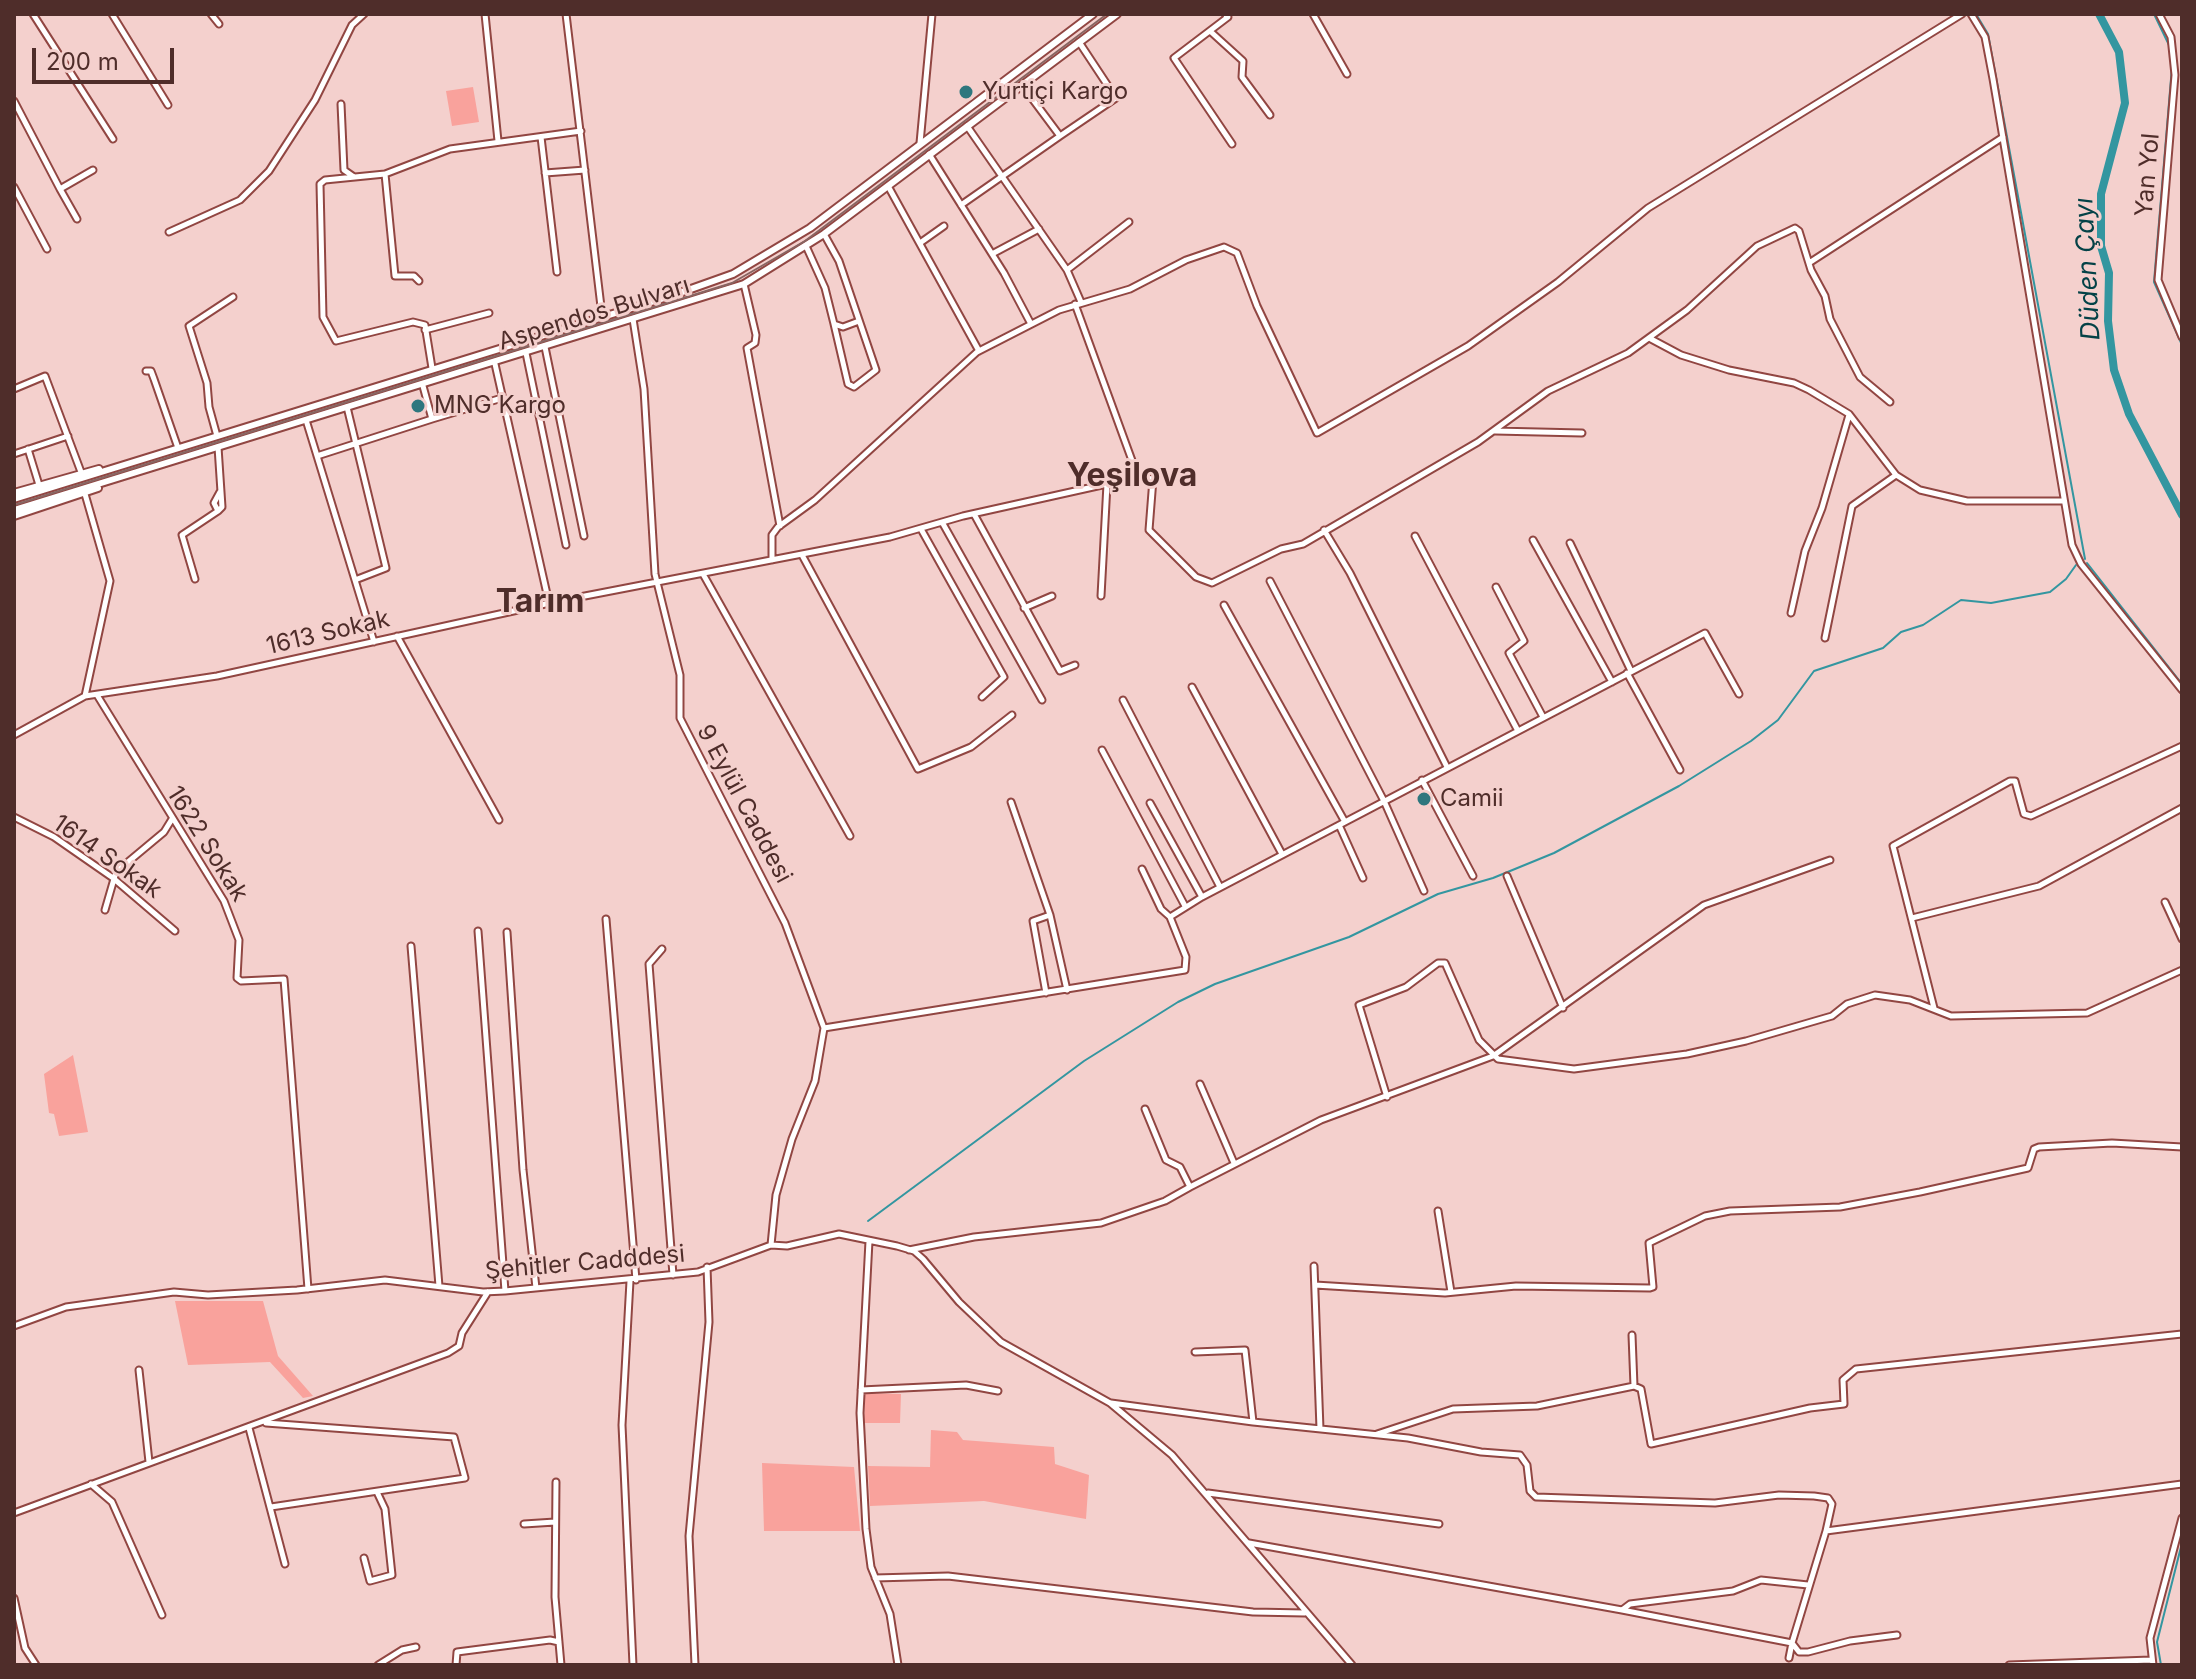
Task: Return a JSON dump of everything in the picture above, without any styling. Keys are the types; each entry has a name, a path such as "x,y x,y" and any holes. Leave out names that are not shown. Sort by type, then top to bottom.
{"main road":[{"name":"Aspendos Bulvarı","path":"14,496 118,467 706,285 762,259 810,228 1093,14"},
{"name":"Aspendos Bulvarı","path":"14,513 744,284 824,234 1117,14"},
{"path":"14,496 81,472 118,467"},
{"path":"14,513 85,494 123,477"}],"street":[{"path":"33,14 113,139"},
{"path":"112,14 168,105"},
{"path":"211,14 219,24"},
{"path":"169,232 240,200 269,171 315,100 352,25 364,14"},
{"path":"485,14 498,141"},
{"path":"566,14 602,315"},
{"path":"920,143 932,14"},
{"path":"1225,14 1228,17 1177,53 1174,63 1232,144"},
{"path":"1313,14 1347,74"},
{"path":"772,560 772,535 780,526 815,500 979,351 1078,303 1130,289 1186,260 1232,248 1237,253 1257,306 1317,433 1468,346 1670,193 1962,14"},
{"path":"1971,14 1985,37 2072,545 2081,564 2182,690"},
{"name":"Yan Yol","path":"2159,14 2171,37 2175,75 2158,280 2182,337"},
{"path":"1210,31 1243,61 1242,77 1270,115"},
{"path":"961,205 1116,98 1079,42"},
{"path":"1022,85 1060,136"},
{"path":"14,101 77,219"},
{"path":"341,104 344,170 354,177"},
{"path":"967,126 1067,270 1138,477 1153,479 1149,530 1208,584 1281,549 1297,547 1422,477 1495,431 1548,391 1651,339 1747,253 1776,234 1795,228 1799,231 1809,263 1825,296 1830,319 1860,377 1890,402"},
{"path":"432,368 425,325 413,322 336,341 323,317 320,184 325,180 385,174 450,149 581,131"},
{"path":"541,137 557,272"},
{"path":"1809,263 2003,137"},
{"path":"929,154 992,254 1031,324"},
{"path":"60,189 93,170"},
{"path":"545,173 585,170"},
{"path":"385,174 395,276 414,276 419,281"},
{"path":"888,186 979,351"},
{"path":"14,187 47,249"},
{"path":"1067,270 1129,222"},
{"path":"920,243 944,226"},
{"path":"992,254 1039,229"},
{"path":"806,246 825,288 848,384 854,387 876,370 839,261 824,234"},
{"path":"744,284 756,335 755,343 747,348 780,526"},
{"path":"217,436 209,407 207,383 189,326 233,297"},
{"path":"425,330 489,313"},
{"name":"9 Eylül Caddesi","path":"633,319 644,389 656,581 680,675 680,718 785,923 824,1028"},
{"path":"834,324 843,327 859,321"},
{"path":"1651,339 1659,346 1699,361 1794,383 1849,414 1896,475 1920,490 1958,500 2063,501"},
{"path":"545,347 584,536"},
{"path":"526,353 566,545"},
{"path":"495,364 549,603"},
{"path":"146,371 151,371 178,448"},
{"path":"14,389 45,376 81,472"},
{"path":"423,386 432,419"},
{"path":"317,456 502,398"},
{"path":"347,407 386,568 355,580"},
{"path":"1791,613 1805,551 1822,508 1849,414"},
{"path":"306,420 374,642"},
{"path":"1495,431 1582,433"},
{"path":"14,454 68,436"},
{"path":"195,579 182,535 218,511 214,503 220,492 218,447"},
{"path":"28,449 39,485"},
{"path":"1825,638 1852,506 1896,475"},
{"name":"1613 Sokak","path":"14,735 85,696 217,676 549,603 802,555 1138,477"},
{"path":"1101,596 1107,484"},
{"path":"85,494 110,581 85,696"},
{"path":"974,514 1060,671 1075,665"},
{"path":"942,522 1042,700"},
{"path":"921,529 1004,677 982,697"},
{"path":"1324,530 1344,562 1447,767"},
{"path":"1415,536 1518,731"},
{"path":"1533,540 1612,682"},
{"path":"1570,543 1629,672 1680,770"},
{"path":"802,555 918,769 971,747 1012,715"},
{"path":"703,574 850,836"},
{"path":"1270,581 1384,801 1424,891"},
{"path":"1496,587 1524,641 1509,653 1543,717"},
{"path":"1024,608 1052,596"},
{"path":"1224,605 1342,823 1363,878"},
{"path":"1170,917 1282,854 1705,633 1739,694"},
{"path":"397,636 499,820"},
{"path":"1192,687 1282,854"},
{"name":"1622 Sokak","path":"97,695 201,861 237,928 240,951 237,978 241,981 284,979 308,1289"},
{"path":"1123,700 1220,887"},
{"path":"1934,1008 1893,846 2010,781 2015,781 2024,814 2031,816 2182,746"},
{"path":"1102,750 1185,906"},
{"path":"1422,780 1473,876"},
{"path":"1011,802 1050,915 1067,990"},
{"path":"1150,803 1202,897"},
{"path":"1912,918 2039,886 2182,808"},
{"name":"1614 Sokak","path":"14,817 54,837 113,878 175,931"},
{"path":"105,910 113,878 164,832 172,819"},
{"path":"909,1250 974,1237 1101,1223 1165,1201 1321,1120 1493,1056 1704,905 1830,860"},
{"path":"771,1245 776,1195 792,1139 815,1081 824,1028 1185,970 1186,957 1170,917 1161,909 1142,869"},
{"path":"1507,876 1563,1008"},
{"path":"2165,902 2182,939"},
{"path":"1046,993 1033,921 1050,915"},
{"path":"606,919 633,1280 622,1425 633,1665"},
{"path":"478,931 505,1291"},
{"path":"507,932 523,1170 536,1288"},
{"path":"411,946 439,1286"},
{"path":"662,949 649,964 673,1275"},
{"path":"1387,1097 1359,1005 1406,987 1438,963 1445,963 1479,1040 1493,1056 1514,1064 1574,1069 1687,1054 1746,1041 1832,1016 1847,1004 1875,995 1934,1008 1951,1016 2087,1013 2182,970"},
{"path":"1200,1084 1234,1163"},
{"path":"1145,1109 1166,1160 1180,1167 1190,1187"},
{"path":"1315,1285 1451,1292 1516,1286 1650,1288 1653,1287 1649,1243 1705,1216 1730,1211 1840,1207 1920,1192 2028,1168 2034,1149 2039,1147 2112,1143 2182,1147"},
{"path":"1438,1211 1451,1292"},
{"name":"Şehitler Cadddesi","path":"14,1326 66,1307 174,1292 208,1295 308,1289 385,1280 488,1292 633,1280 707,1267 771,1245 787,1246 839,1234 909,1250"},
{"path":"869,1241 861,1390 866,1529 875,1578 890,1614 898,1665"},
{"path":"909,1250 923,1259 959,1302 1001,1342 1110,1403 1172,1455 1352,1665"},
{"path":"1314,1266 1320,1429"},
{"path":"695,1665 689,1536 709,1322 707,1267"},
{"path":"14,1513 448,1353 459,1346 462,1333 488,1292"},
{"path":"1375,1435 1453,1409 1537,1406 1634,1386 1641,1389 1651,1444 1810,1408 1844,1404 1843,1380 1856,1369 2182,1334"},
{"path":"1632,1335 1634,1386"},
{"path":"1195,1352 1245,1350 1253,1422"},
{"path":"139,1370 149,1462"},
{"path":"861,1390 966,1385 998,1391"},
{"path":"1110,1403 1520,1455 1527,1465 1530,1491 1536,1497 1715,1503 1779,1495 1828,1498 1832,1504 1826,1531 1789,1658"},
{"path":"264,1422 454,1437 465,1478 271,1507"},
{"path":"249,1428 285,1564"},
{"path":"556,1482 561,1665"},
{"path":"90,1483 112,1502 162,1615"},
{"path":"1826,1531 2182,1484"},
{"path":"364,1558 370,1581 392,1575 385,1509 377,1492"},
{"path":"1207,1493 1439,1524"},
{"path":"2009,1665 2152,1662 2152,1628 2182,1518"},
{"path":"524,1524 555,1522"},
{"path":"1248,1543 1792,1643 1799,1652 1897,1635"},
{"path":"875,1578 948,1576 1253,1612 1306,1613"},
{"path":"1622,1610 1630,1604 1733,1591 1761,1580 1808,1585"},
{"path":"14,1598 25,1648 36,1665"},
{"path":"456,1665 457,1652 550,1640 559,1642"},
{"path":"378,1665 402,1650 416,1647"}],"shaded area":[{"path":"473,87 479,122 452,126 446,91"},
{"path":"73,1055 88,1132 59,1136 54,1114 49,1113 44,1074"},
{"path":"175,1301 263,1301 278,1356 313,1396 303,1398 270,1362 188,1365"},
{"path":"865,1393 901,1394 900,1423 864,1423"},
{"path":"931,1430 957,1432 963,1440 1054,1447 1055,1464 1089,1475 1086,1519 984,1501 870,1506 868,1466 930,1467"},
{"path":"762,1463 854,1467 860,1531 764,1531"}],"waterway":[{"path":"1976,14 1988,34 2085,559"},
{"name":"Düden Çayı","path":"2099,14 2119,52 2125,103 2101,194 2101,246 2109,273 2108,321 2114,370 2129,414 2182,515"},
{"path":"2154,14 2169,45"},
{"path":"2172,67 2154,282 2182,345"},
{"path":"2087,563 2182,684"},
{"path":"868,1221 1084,1061 1178,1002 1215,984 1349,937 1438,894 1493,878 1554,853 1679,786 1751,741 1778,720 1814,671 1883,648 1901,632 1923,625 1961,600 1991,603 2050,592 2066,579 2076,565"},
{"path":"2161,1665 2157,1642 2182,1543"}],"tram line":[{"path":"14,505 732,283 805,241 1107,14"}],"place":[{"name":"Yurtiçi Kargo","path":"966,92"},
{"name":"MNG Kargo","path":"418,406"},
{"name":"Camii","path":"1424,799"}],"district":[{"name":"Yeşilova","path":"1132,476"},
{"name":"Tarım","path":"540,602"}]}
